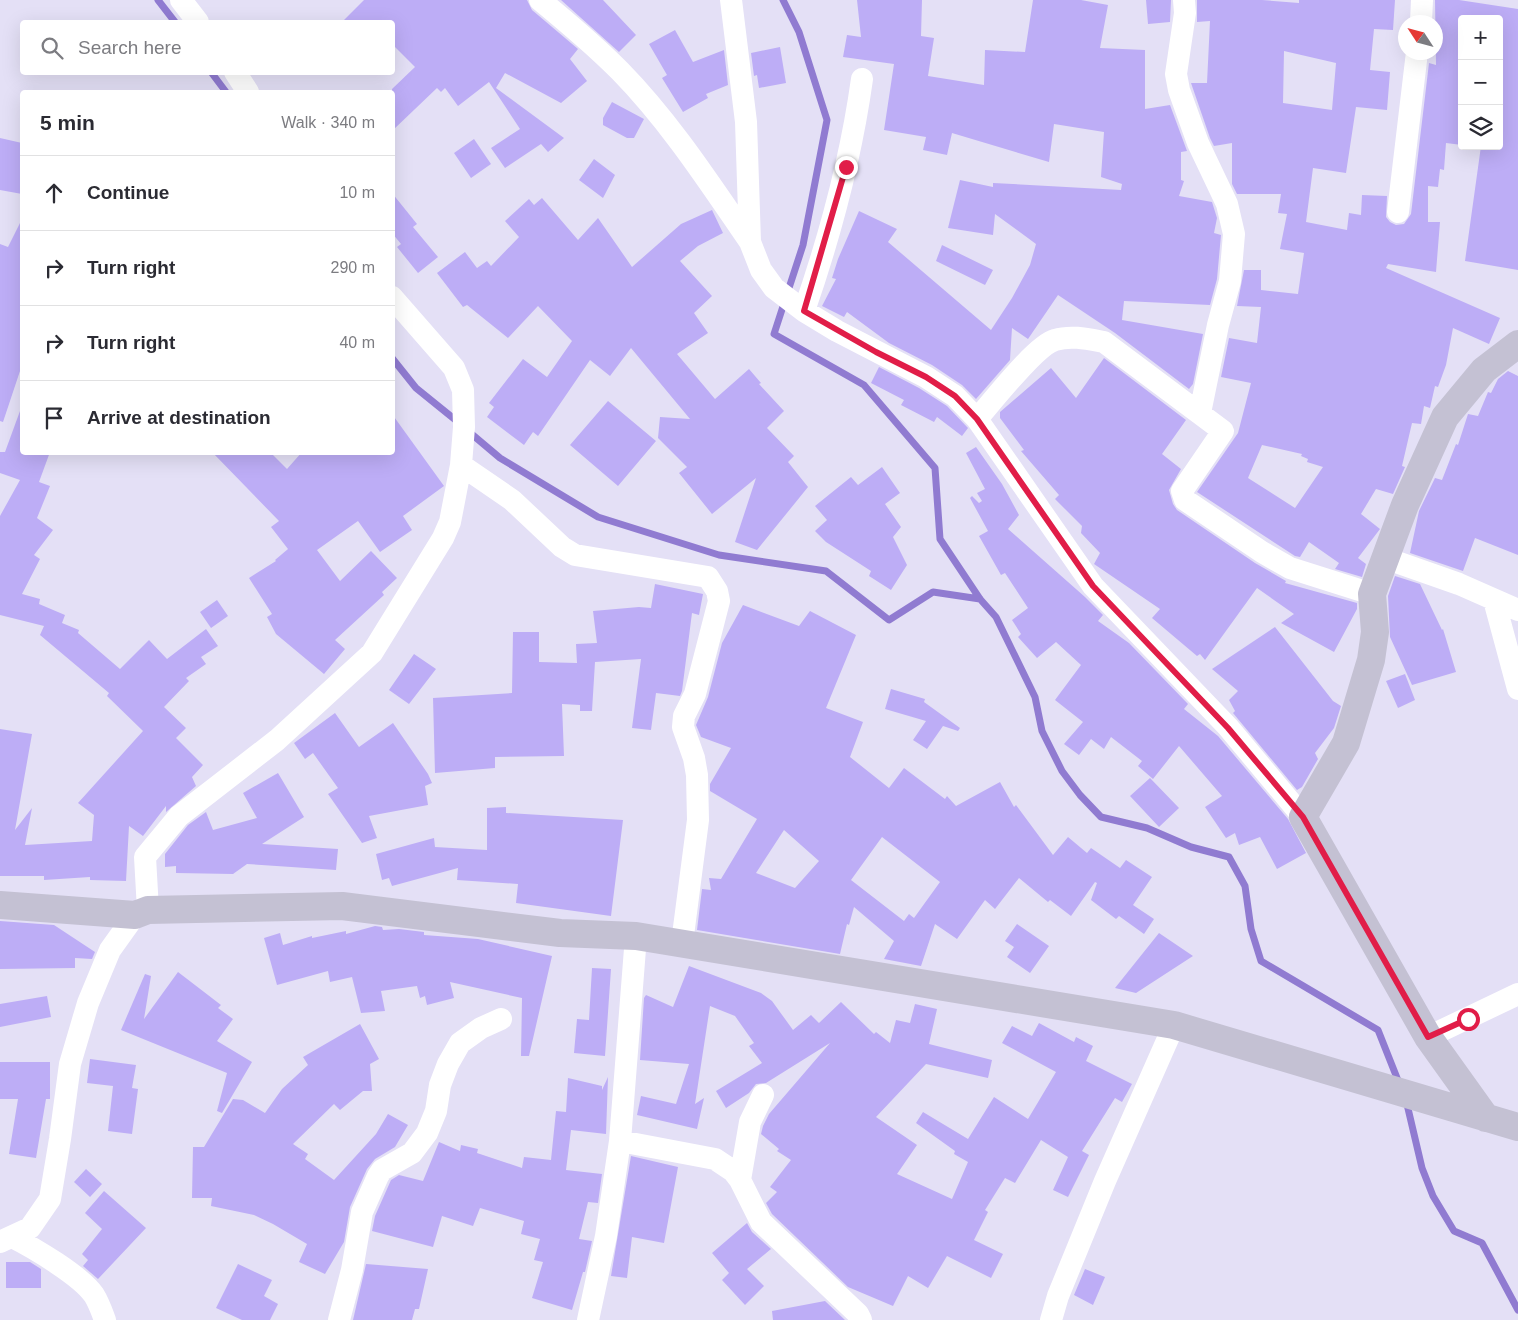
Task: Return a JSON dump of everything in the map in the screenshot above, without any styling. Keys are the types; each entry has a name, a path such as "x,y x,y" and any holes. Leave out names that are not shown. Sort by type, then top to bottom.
{"street":[{"path":"181,0 196,20"},
{"path":"540,0 588,40 638,91 691,158 750,242 761,270 774,288 802,310 845,335 926,377 955,396 977,419 1093,586 1228,728 1303,817 1428,1037 1486,1118"},
{"path":"731,0 745,102 750,242"},
{"path":"1184,0 1185,13 1176,74 1179,90 1198,143 1221,188 1234,234 1230,281 1218,325 1200,413"},
{"path":"1421,15 1422,0"},
{"path":"1398,212 1416,60"},
{"path":"237,75 247,90"},
{"path":"802,310 846,167 855,130 862,79"},
{"path":"6,1239 30,1228 50,1199 70,1064 88,1003 110,950 142,912 145,857 179,816 277,740 372,653 443,538 450,522 461,465 464,410 460,378 454,368 395,301"},
{"path":"977,419 1034,355 1053,340 1080,337 1104,342 1223,431 1182,491 1185,500 1262,552 1290,568 1372,594"},
{"path":"1303,817 1346,743 1371,660 1375,632 1372,594 1404,505 1445,417 1484,370 1518,344"},
{"path":"461,465 512,500 562,547 575,555 708,577 717,591 719,601 695,694 684,716 683,727 694,758 697,775 698,820 682,943"},
{"path":"1385,558 1459,584 1518,610"},
{"path":"1494,600 1518,689"},
{"path":"0,905 142,912 342,906 560,933 636,936 1174,1025 1518,1126"},
{"path":"588,1320 606,1236 620,1141 636,936"},
{"path":"1428,1037 1518,994"},
{"path":"339,1320 352,1270 362,1212 378,1176 382,1170 405,1159 427,1133 436,1111 440,1086 448,1064 460,1042 481,1028 501,1019"},
{"path":"1051,1320 1058,1296 1105,1181 1174,1025"},
{"path":"740,1180 750,1122 763,1096"},
{"path":"620,1141 715,1160 733,1171 740,1180 761,1222 858,1314 861,1320"},
{"path":"6,1239 35,1248 79,1281 94,1294 105,1320"}],"building":[{"path":"364,0 527,0 532,10 578,49 570,59 587,81 561,103 505,73 496,88 564,138 548,152 541,144 505,168 491,148 520,129 489,82 458,106 445,88 441,92 437,88 395,128 395,90 392,89 415,67 395,47 395,20 344,20"},
{"path":"561,0 603,0 636,35 619,52"},
{"path":"857,0 922,0 921,36 934,38 928,76 984,85 985,50 1025,52 1033,0 1081,0 1108,5 1100,48 1145,50 1145,109 1170,105 1187,151 1181,152 1181,180 1184,181 1179,196 1212,202 1217,218 1214,233 1221,235 1217,279 1210,305 1124,301 1122,320 1203,334 1193,384 1189,389 1115,333 1058,295 1028,339 1012,328 1010,360 976,399 962,385 932,365 889,343 847,312 844,317 822,306 836,279 832,278 838,259 859,211 897,229 888,242 991,330 1012,298 1030,265 1036,244 995,214 993,235 948,228 960,180 993,187 993,183 1121,190 1122,184 1101,177 1104,132 1054,124 1049,162 952,133 947,155 923,150 926,137 884,130 894,64 843,57 847,35 861,37"},
{"path":"1146,0 1171,0 1170,22 1148,24"},
{"path":"1197,0 1262,0 1299,3 1299,0 1395,0 1393,30 1374,29 1370,70 1390,72 1387,110 1356,107 1346,173 1313,168 1306,222 1347,230 1349,213 1361,215 1362,195 1387,196 1386,217 1396,225 1404,224 1411,214 1429,63 1436,65 1436,60 1443,60 1443,15 1435,15 1435,0 1459,0 1518,9 1518,270 1465,261 1480,150 1503,150 1503,15 1458,15 1458,144 1446,143 1444,170 1440,169 1438,187 1428,186 1428,222 1440,222 1436,272 1388,264 1386,268 1500,318 1489,344 1453,328 1446,365 1438,387 1435,386 1430,408 1424,406 1421,424 1412,423 1402,466 1405,467 1393,494 1376,489 1361,514 1380,529 1358,558 1366,564 1362,577 1335,569 1339,563 1309,542 1300,557 1295,556 1197,492 1238,433 1251,383 1221,377 1229,338 1257,343 1261,307 1237,306 1244,270 1261,270 1261,290 1298,294 1304,253 1280,249 1287,214 1278,213 1281,194 1237,194 1232,184 1232,143 1214,146 1210,138 1191,83 1207,83 1210,21 1197,22","holes":["1284,51 1336,63 1332,110 1283,103","1262,445 1302,454 1301,456 1308,459 1307,462 1323,467 1295,508 1248,478"]},
{"path":"675,30 693,62 724,50 728,85 706,94 708,98 683,112 662,78 667,75 649,44"},
{"path":"780,47 786,83 759,88 757,75 754,76 751,53"},
{"path":"612,102 644,119 634,138 627,138 603,125 603,118"},
{"path":"0,138 20,143 20,194 0,190"},
{"path":"474,139 491,164 471,178 454,153"},
{"path":"594,159 615,175 603,198 579,180"},
{"path":"395,197 417,224 413,227 438,257 418,273 397,247 401,244 395,237"},
{"path":"542,198 578,240 598,218 632,267 681,224 712,210 723,233 698,246 680,261 712,296 694,313 708,333 677,354 715,399 749,369 761,383 759,384 784,411 767,428 794,456 788,462 808,487 757,550 735,542 756,478 712,514 679,473 687,467 658,438 660,417 690,419 631,348 610,376 590,360 538,436 533,432 524,445 487,417 494,407 489,403 523,359 547,377 572,341 538,306 508,338 467,305 463,307 437,273 465,252 477,268 487,261 491,266 519,237 505,221 529,199 534,205"},
{"path":"20,223 20,371 3,422 0,421 0,244 8,247"},
{"path":"942,245 993,270 985,285 936,261"},
{"path":"1104,358 1186,420 1162,454 1181,469 1169,490 1177,510 1255,563 1286,581 1285,583 1357,603 1357,609 1334,652 1281,623 1294,614 1257,588 1205,660 1200,654 1197,656 1152,618 1160,609 1094,564 1100,553 1081,533 1082,526 1055,499 1059,495 1021,451 1024,450 1000,418 1000,412 1051,368 1076,398"},
{"path":"879,367 919,388 947,406 968,428 962,436 937,417 934,422 901,405 904,400 871,383"},
{"path":"1508,371 1518,376 1518,555 1475,538 1463,571 1410,553 1419,511 1435,478 1442,480 1456,444 1458,445 1468,414 1478,416 1488,392 1491,393 1498,379"},
{"path":"608,401 656,441 618,486 570,445"},
{"path":"20,411 20,455 49,455 39,482 50,486 37,518 53,530 34,555 40,559 22,594 40,599 39,604 65,615 62,623 79,630 78,633 120,669 149,640 167,659 206,629 218,646 201,657 206,664 186,678 189,681 164,707 186,728 176,738 203,765 192,777 196,786 166,812 166,806 143,836 129,826 126,881 90,880 90,877 44,880 44,876 0,876 0,729 32,734 15,830 32,808 25,845 92,841 94,815 78,803 143,731 107,696 109,693 40,635 44,626 0,615 0,516 20,480 0,473 0,452 5,452"},
{"path":"395,418 444,486 403,516 412,530 380,552 358,521 317,550 340,581 371,551 397,578 382,592 384,595 335,640 345,649 324,674 276,634 267,617 272,614 249,578 276,561 288,549 271,527 279,521 215,455 273,455 287,469 299,455 395,455"},
{"path":"976,447 1002,484 1019,515 1008,529 1085,597 1103,615 1098,621 1129,643 1188,704 1184,709 1218,736 1288,819 1306,853 1277,869 1260,837 1239,845 1235,833 1226,838 1205,807 1222,796 1179,746 1153,779 1138,766 1142,761 1111,737 1104,749 1091,739 1079,755 1064,744 1083,722 1055,700 1081,665 1056,642 1037,658 1018,637 1021,634 1012,620 1028,608 1005,573 1001,575 979,536 988,531 970,498 972,496 979,503 982,501 977,493 985,489 966,453"},
{"path":"882,467 900,493 885,504 901,527 893,537 907,565 891,590 869,576 871,571 826,542 815,531 827,520 815,506 851,477 858,485"},
{"path":"1395,576 1420,584 1443,629 1456,672 1412,685 1390,637 1388,596"},
{"path":"655,584 703,594 699,615 692,613 682,691 680,696 656,693 651,730 632,728 641,659 595,662 592,711 580,711 580,705 562,704 564,756 495,757 495,768 435,773 433,698 512,693 513,632 539,632 539,662 577,663 576,644 597,643 593,611 639,607 651,608"},
{"path":"217,600 228,616 211,628 200,612"},
{"path":"743,605 799,626 810,611 856,635 826,708 863,722 850,757 889,788 904,768 945,799 947,796 956,806 1000,782 1014,807 1016,805 1053,855 1068,837 1087,853 1091,848 1120,868 1126,860 1152,877 1133,905 1154,919 1144,934 1119,916 1116,919 1091,900 1097,883 1095,882 1071,916 1050,900 1048,902 1019,878 995,909 985,900 957,939 935,924 921,966 884,959 894,941 854,907 849,925 847,924 840,954 697,930 702,889 711,890 709,878 721,879 757,819 710,791 710,784 731,748 701,737 696,725 708,697 722,643","holes":["784,830 819,861 795,888 756,873","882,837 940,882 914,918 909,914 904,921 851,880"]},
{"path":"1275,627 1333,701 1341,706 1334,728 1315,753 1318,759 1302,787 1297,790 1233,713 1235,711 1229,700 1238,691 1212,669"},
{"path":"414,654 436,669 409,704 389,690"},
{"path":"1405,674 1415,700 1398,708 1386,681"},
{"path":"891,689 925,699 924,702 960,728 958,731 943,726 927,749 913,740 926,721 885,709"},
{"path":"335,713 359,747 393,723 428,774 432,783 425,786 428,805 369,816 377,838 362,843 328,794 338,788 313,753 305,759 294,743"},
{"path":"278,773 304,817 262,844 338,849 336,870 247,864 233,874 176,873 176,866 165,867 165,854 188,825 206,812 213,830 257,818 243,793"},
{"path":"1150,778 1179,808 1159,827 1130,796"},
{"path":"506,807 506,813 623,820 611,916 516,903 518,884 457,880 458,868 392,886 389,878 382,880 376,854 434,838 435,847 487,850 487,808"},
{"path":"0,921 54,925 95,952 92,959 75,958 75,968 0,969"},
{"path":"1017,924 1049,946 1030,973 1007,957 1014,947 1005,941"},
{"path":"375,926 382,927 383,930 399,929 424,932 424,935 478,939 552,956 529,1056 521,1056 522,998 450,982 454,998 427,1005 425,996 420,998 417,986 381,991 385,1011 361,1013 352,977 330,982 328,971 277,985 264,938 280,933 283,945 312,936 312,938 346,931 346,934"},
{"path":"1159,933 1193,956 1136,993 1115,988"},
{"path":"689,966 761,993 772,1001 793,1030 811,1015 819,1023 841,1002 874,1034 876,1032 890,1043 896,1020 910,1023 915,1004 937,1009 929,1044 992,1060 988,1078 926,1064 876,1117 917,1145 897,1174 952,1199 968,1162 954,1154 955,1151 916,1123 923,1112 968,1139 994,1097 1028,1119 1056,1072 1002,1043 1012,1026 1032,1036 1039,1023 1074,1042 1076,1037 1093,1046 1086,1061 1132,1084 1122,1102 1115,1098 1082,1151 1089,1155 1068,1197 1053,1190 1068,1157 1041,1140 1015,1183 1005,1178 985,1210 988,1212 974,1240 1003,1254 991,1278 947,1256 928,1288 908,1276 893,1306 848,1287 772,1214 766,1203 777,1192 770,1187 791,1160 777,1151 779,1149 761,1134 763,1126 769,1114 830,1043 766,1083 756,1084 749,1093 726,1108 716,1091 762,1063 749,1046 754,1043 735,1016 710,1006 695,1104 704,1098 697,1129 637,1115 641,1096 676,1104 689,1064 640,1060 644,998 646,995 673,1007"},
{"path":"592,968 611,969 605,1056 574,1053 577,1019 589,1020"},
{"path":"178,972 221,1005 218,1008 233,1019 217,1041 252,1062 222,1113 217,1111 227,1073 121,1030 145,974 151,976 144,1019"},
{"path":"47,996 51,1017 0,1027 0,1004"},
{"path":"360,1024 379,1059 370,1064 372,1091 363,1091 340,1110 334,1104 293,1144 308,1154 305,1159 334,1180 376,1134 388,1114 408,1125 395,1147 375,1159 367,1169 350,1207 344,1242 325,1274 299,1262 307,1244 273,1224 254,1215 211,1206 212,1198 192,1198 193,1147 204,1147 233,1099 243,1100 265,1113 282,1089 308,1065 303,1057"},
{"path":"90,1059 136,1065 132,1088 138,1089 132,1134 108,1131 113,1086 87,1083"},
{"path":"0,1062 50,1062 50,1099 46,1099 36,1158 9,1154 18,1099 0,1099"},
{"path":"608,1077 606,1134 571,1130 566,1170 602,1174 598,1203 588,1202 579,1239 592,1241 585,1272 583,1272 572,1310 532,1298 543,1262 534,1260 540,1239 521,1234 524,1221 480,1208 473,1226 442,1216 433,1247 372,1231 375,1216 391,1180 399,1175 423,1181 439,1142 460,1151 461,1145 478,1149 477,1153 522,1168 524,1157 551,1160 556,1111 566,1112 568,1078 602,1086 602,1090"},
{"path":"631,1156 678,1167 664,1243 632,1237 627,1278 611,1276"},
{"path":"86,1169 102,1184 90,1197 74,1182"},
{"path":"104,1191 146,1228 98,1279 83,1266 88,1260 82,1254 102,1229 85,1213"},
{"path":"747,1223 752,1232 771,1249 747,1269 764,1286 745,1305 722,1280 729,1273 712,1253"},
{"path":"6,1262 30,1262 41,1269 41,1288 6,1288"},
{"path":"238,1264 272,1280 264,1296 278,1304 270,1320 242,1320 216,1308"},
{"path":"366,1264 428,1269 419,1309 415,1309 412,1320 353,1320"},
{"path":"1085,1269 1105,1277 1093,1305 1074,1295"},
{"path":"825,1301 845,1320 773,1320 772,1311"}],"waterway":[{"path":"158,0 173,20"},
{"path":"783,0 799,32 827,120 803,245 774,334 864,385 935,468 940,539 980,599 996,617 1035,697 1042,731 1062,771 1080,795 1101,817 1147,828 1191,847 1229,857 1245,886 1251,929 1261,961 1378,1030 1399,1083"},
{"path":"213,75 224,90"},
{"path":"395,362 416,388 458,422"},
{"path":"468,431 500,458 598,517 719,555 826,571 889,620 933,592 980,599"},
{"path":"1406,1100 1422,1168 1433,1196 1454,1231 1482,1243 1518,1310"}],"route":[{"path":"846,167 820,264 804,311 837,331 926,377 955,396 977,419 1093,586 1228,728 1303,817 1428,1037 1468,1019"}]}
